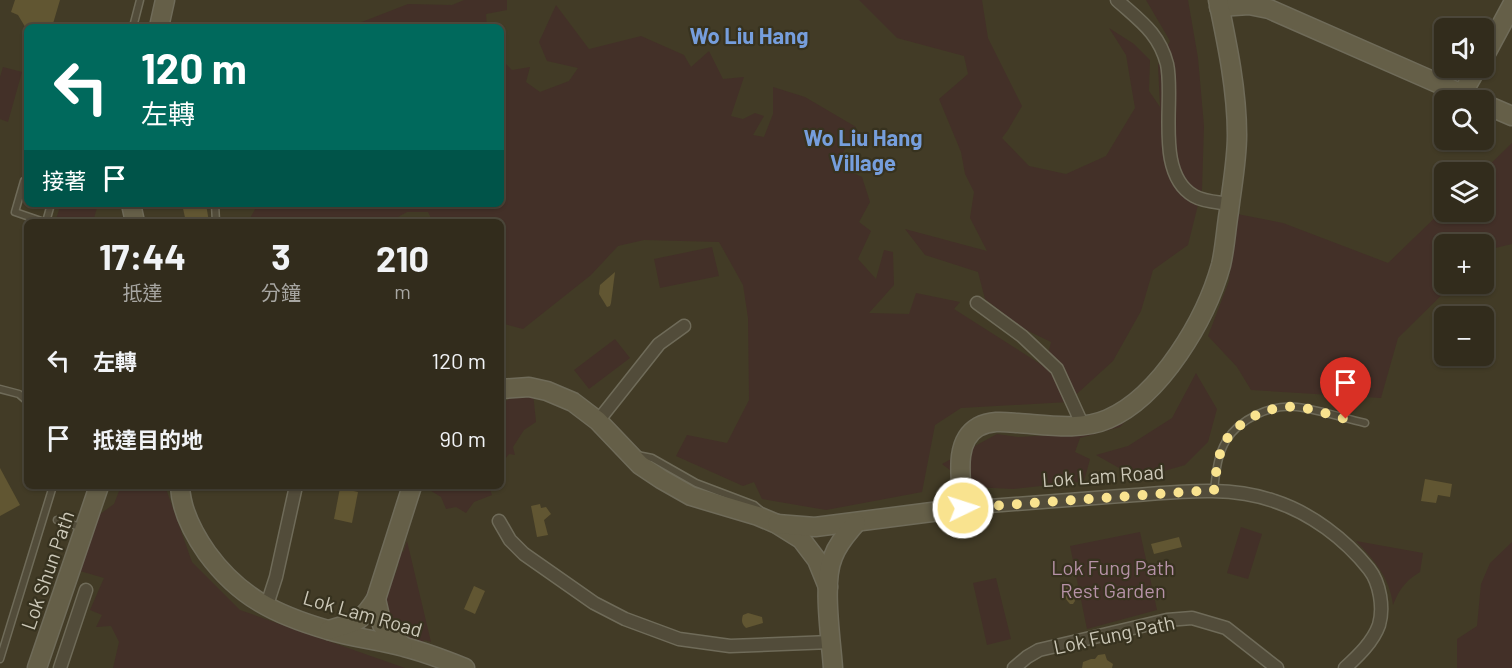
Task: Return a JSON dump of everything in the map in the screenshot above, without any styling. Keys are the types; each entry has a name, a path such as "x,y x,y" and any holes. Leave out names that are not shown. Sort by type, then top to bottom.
{"street":[{"path":"160,24 165,0"},
{"path":"1117,0 1156,35 1167,65 1168,138 1171,159 1179,179 1188,192 1194,196 1230,204"},
{"path":"963,508 961,464 963,448 969,436 979,427 999,422 1083,426 1109,419 1132,405 1152,386 1178,354 1201,315 1217,278 1224,250 1237,151 1233,85 1218,4 1250,5 1269,9 1451,90"},
{"path":"1494,38 1512,5"},
{"path":"1494,108 1512,116"},
{"path":"977,303 1022,336 1057,369 1083,426"},
{"path":"598,421 659,344 684,326"},
{"path":"504,389 529,387 547,391 573,402 598,421 640,465 691,496 777,524 801,539 817,560 828,588"},
{"name":"Lok Shun Path","path":"37,668 98,489"},
{"path":"180,489 181,501 189,523 201,544 230,581 244,594 266,608 276,577 295,489"},
{"path":"328,630 359,621 368,613 376,599 411,489"},
{"name":"Lok Lam Road","path":"777,524 815,527 963,508 1214,490 1273,500 1305,515 1331,531 1361,559 1372,573 1379,590 1381,606 1378,625 1365,648 1346,668"},
{"path":"499,521 510,540 524,554 594,603 625,619 679,639 730,646 831,642"},
{"path":"832,668 828,588 832,559 842,539 856,523"},
{"path":"60,668 86,590"},
{"path":"376,599 382,625 403,646"},
{"name":"Lok Lam Road","path":"266,608 328,630 403,646 465,668"},
{"name":"Lok Fung Path","path":"1014,668 1038,650 1167,620 1192,618 1226,628 1277,668"}],"lane":[{"path":"134,24 140,0"},
{"path":"24,181 15,212 36,219"},
{"path":"0,389 19,394 24,398"},
{"path":"1214,490 1218,461 1226,441 1242,424 1265,410 1295,407 1365,423"},
{"path":"0,659 52,489"},
{"path":"57,520 87,520"}],"green space":[{"path":"464,0 507,0 507,10 486,14 487,24 357,24 408,4 452,5"},
{"path":"859,0 982,0 988,38 1022,106 1002,138 1029,166 1066,174 1106,156 1135,108 1126,55 1109,28 1134,44 1150,60 1149,91 1160,107 1158,65 1170,41 1146,0 1188,0 1198,58 1204,126 1202,189 1188,245 1153,270 1141,311 1113,361 1068,402 961,408 935,425 922,492 826,510 762,499 754,482 743,486 676,456 687,435 727,443 749,400 748,318 743,285 719,242 644,240 618,246 591,275 523,329 504,324 504,219 432,219 428,212 407,212 394,219 250,219 256,207 504,207 504,62 512,70 530,67 526,82 540,92 569,81 578,68 547,61 539,42 556,5 589,49 641,36 684,55 691,67 709,51 723,79 744,77 731,116 743,119 755,113 764,116 753,135 764,137 773,114 773,87 805,97 856,127 837,165 862,177 870,202 859,222 871,231 858,259 876,279 884,250 893,252 894,285 869,313 909,314 916,293 960,302 954,309 1045,367 1051,342 1022,328 985,299 978,272 925,255 905,229 987,251 970,218 974,192 965,174 961,152 939,99 968,74 964,56 897,38"},
{"path":"3,67 22,72 8,122 0,119 0,77"},
{"path":"1512,143 1512,244 1494,248 1494,234 1434,234 1434,294 1443,294 1398,338 1381,398 1251,390 1237,367 1208,336 1229,281 1237,214 1283,223 1388,263 1434,219 1434,222 1494,222 1492,162"},
{"path":"60,207 97,207 94,219 56,219"},
{"path":"712,247 719,276 660,288 654,259"},
{"path":"615,339 630,358 589,389 574,370"},
{"path":"1196,373 1217,409 1208,442 1185,465 1157,473 1128,473 1096,455 1128,446 1172,418"},
{"path":"508,393 533,393 536,422 524,430 513,447 515,455 509,454 504,460 504,401 508,400"},
{"path":"1136,410 1120,427 1080,438 1075,452 1090,459 1083,485 1077,482 1013,489 972,487 942,464 997,434 1018,437 1071,434"},
{"path":"120,489 166,489 192,562 240,610 405,668 113,668 119,642 111,626 96,627 102,615 90,610 104,578 73,569 85,525 114,504"},
{"path":"428,489 490,489 492,495 474,502 466,513 456,507 446,509 441,497"},
{"path":"1241,527 1262,534 1248,579 1227,573"},
{"name":"Lok Fung Path Rest Garden","path":"1140,532 1157,610 1087,629 1070,546"},
{"path":"399,541 403,553 407,541 431,642 424,640 423,644 405,640 374,624 381,600 366,593 376,581 393,580 399,564 393,564"},
{"path":"1356,541 1423,553 1420,572 1403,586 1393,605 1385,578 1375,562"},
{"path":"1512,542 1512,668 1457,668 1457,639 1477,626 1481,584 1490,563"},
{"path":"996,578 1011,639 987,645 973,583"}],"shaded area":[{"path":"15,0 60,0 53,24 24,25 18,15 11,12"},
{"path":"183,207 206,207 208,219 185,219"},
{"path":"615,272 611,303 607,307 599,294 600,285"},
{"path":"0,468 20,505 0,516"},
{"path":"1425,479 1452,484 1450,497 1438,495 1436,503 1421,501"},
{"path":"340,489 358,492 352,523 334,519"},
{"path":"540,504 541,508 546,507 551,514 544,520 548,535 537,537 531,506"},
{"path":"1179,537 1182,547 1154,554 1151,544"},
{"path":"1063,584 1070,584 1075,601 1073,604 1070,604 1064,595"},
{"path":"474,586 485,591 475,614 464,609"},
{"path":"748,613 762,617 763,623 746,628 742,619 743,615"},
{"path":"1105,654 1107,660 1113,664 1112,668 1082,668 1083,662"}],"district":[{"name":"Wo Liu Hang","path":"749,35"},
{"name":"Wo Liu Hang Village","path":"863,150"}],"route":[{"path":"963,508 1214,490 1218,461 1226,441 1242,424 1265,410 1295,407 1346,419"}]}
